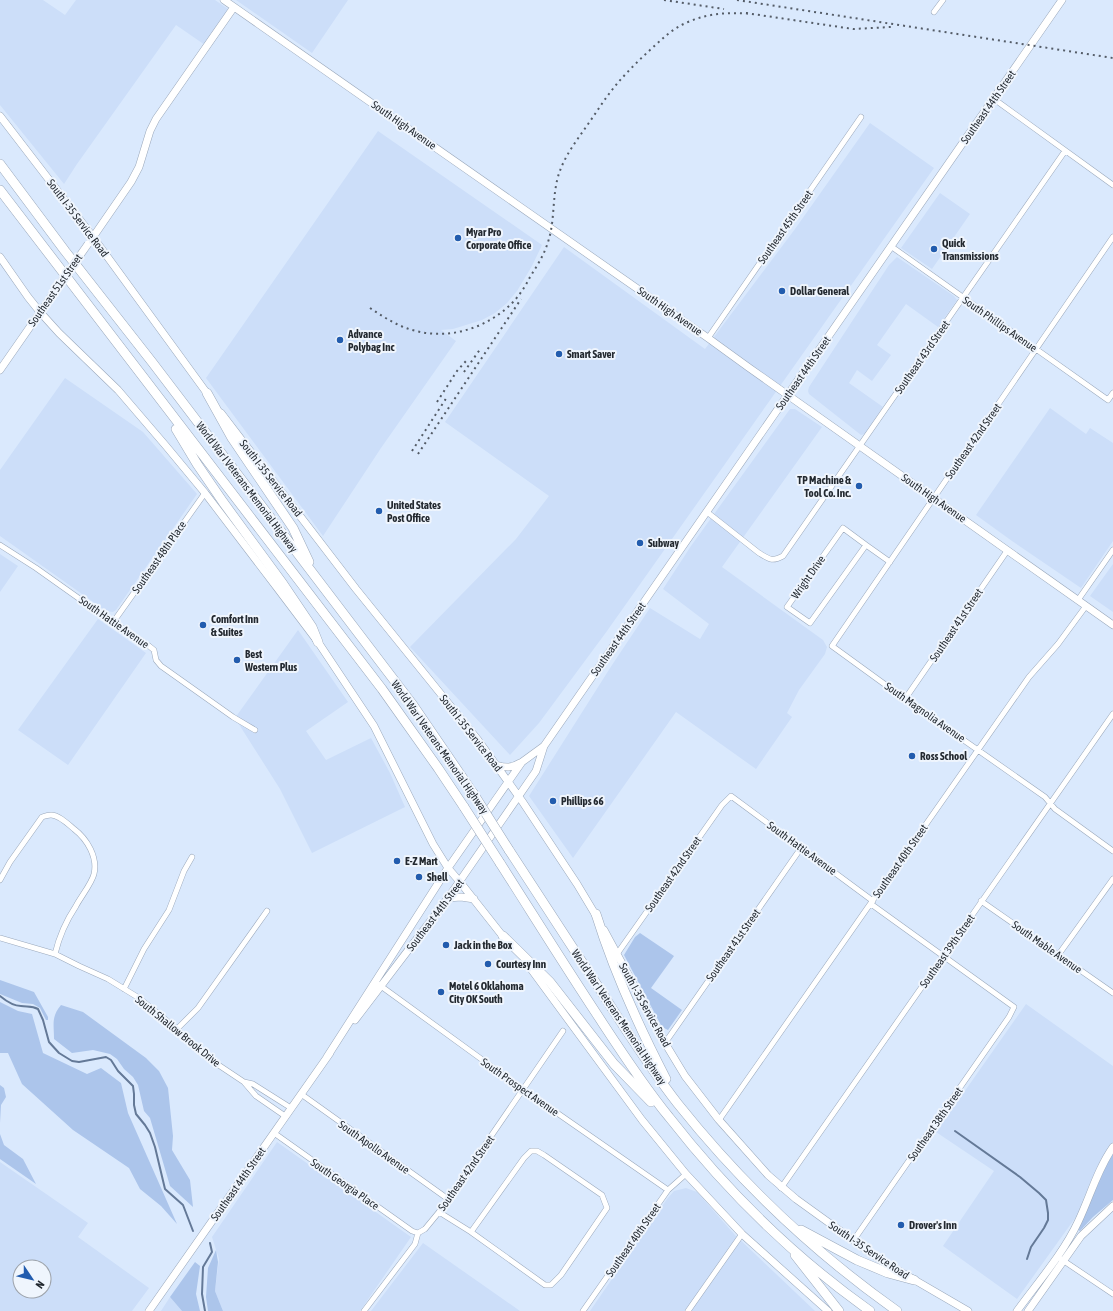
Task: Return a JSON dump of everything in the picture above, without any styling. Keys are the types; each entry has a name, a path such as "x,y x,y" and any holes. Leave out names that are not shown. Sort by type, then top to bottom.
{"highway":[{"name":"World War I Veterans Memorial Highway","path":"0,164 413,705 473,793 640,1051 678,1103 735,1170 802,1236 858,1283 897,1311"},
{"name":"World War I Veterans Memorial Highway","path":"0,190 382,689 464,806 615,1041 650,1092 678,1128 739,1197 785,1242 870,1311"},
{"path":"206,393 232,438 293,528 318,579"},
{"path":"158,396 197,464 312,626 318,642"},
{"path":"596,914 607,949 635,1018 678,1103"},
{"path":"503,936 550,982 614,1064 678,1128"},
{"path":"788,1222 857,1260 888,1273 914,1280"},
{"path":"785,1242 839,1311"}],"main road":[{"name":"South High Avenue","path":"224,0 708,338 1113,625"},
{"name":"Southeast 44th Street","path":"149,1311 378,984 460,882 536,771 544,746 892,247 1062,0"},
{"name":"Southeast 51st Street","path":"0,370 131,182 139,167 150,131 156,119 234,7"},
{"name":"South I-35 Service Road","path":"0,116 93,237 206,393 356,589 478,740 509,782 596,914 665,1043 686,1076 719,1120 768,1176 781,1188 882,1261 968,1311"},
{"path":"0,257 40,312 59,333 118,390 205,493 275,584 318,642 374,726 387,749 433,844 448,868 531,969 642,1120 686,1174 742,1234 828,1311"},
{"name":"Southeast 44th Street","path":"378,984 448,868 522,762 544,746"},
{"path":"496,764 509,768 522,762"},
{"path":"448,898 461,897 474,899"},
{"path":"1028,1311 1060,1258 1065,1245 1078,1222 1102,1166 1113,1147"},
{"path":"1017,1311 1060,1258 1113,1206"}],"street":[{"path":"934,12 943,0"},
{"path":"994,99 1113,185"},
{"name":"Southeast 45th Street","path":"708,338 861,117"},
{"name":"Southeast 43rd Street","path":"706,512 767,558 776,560 783,556 1065,151"},
{"name":"Southeast 42nd Street","path":"832,646 1113,237"},
{"name":"South Phillips Avenue","path":"892,247 1108,400 1113,393"},
{"name":"Southeast 48th Place","path":"114,622 205,493"},
{"name":"Wright Drive","path":"866,545 810,623 787,607 843,528 890,562"},
{"name":"South Hattie Avenue","path":"0,545 36,568 154,650 156,660 161,666 255,730"},
{"name":"Southeast 41st Street","path":"905,699 1007,550"},
{"path":"1078,600 1113,550"},
{"name":"Southeast 40th Street","path":"719,1120 1029,677 1058,644 1086,606"},
{"name":"South Magnolia Avenue","path":"832,646 1045,797 1055,809 1113,851"},
{"name":"Southeast 39th Street","path":"781,1188 1113,714"},
{"name":"Southeast 42nd Street","path":"617,954 722,805 731,796"},
{"name":"South Hattie Avenue","path":"731,796 943,956 1014,1007"},
{"path":"0,880 10,862 42,817 52,815 62,819 82,835 92,853 94,861 94,875 67,921 58,940 55,954"},
{"name":"Southeast 41st Street","path":"665,1043 801,848"},
{"path":"124,989 144,949 169,910 184,871 192,858"},
{"path":"1059,954 1113,879"},
{"name":"South Mable Avenue","path":"981,901 1113,993"},
{"path":"178,1029 198,1008 267,911"},
{"name":"South Shallow Brook Drive","path":"0,938 55,954 108,979 139,998 178,1029 208,1058 244,1082 256,1096 285,1116"},
{"name":"South Prospect Avenue","path":"378,984 524,1090 668,1190"},
{"name":"Southeast 38th Street","path":"853,1241 1009,1017 1014,1007"},
{"name":"Southeast 42nd Street","path":"364,1311 415,1244 418,1233 425,1229 439,1212 563,1031"},
{"name":"South Shallow Brook Drive","path":"244,1082 253,1084 291,1108"},
{"name":"South Apollo Avenue","path":"301,1094 448,1199"},
{"name":"South Georgia Place","path":"274,1133 412,1231 418,1233"},
{"path":"439,1212 471,1232 545,1285 551,1285 561,1275 607,1208 602,1195 544,1155 537,1151 531,1151 524,1158 471,1232"},
{"name":"Southeast 40th Street","path":"583,1311 668,1190 686,1174"},
{"path":"688,1311 742,1234"},
{"path":"1060,1258 1113,1294"}],"shaded area":[{"path":"0,0 43,0 65,15 76,0 215,0 228,9 205,45 176,25 64,184 0,105"},
{"path":"236,0 348,0 312,53"},
{"path":"870,123 934,168 607,631 539,723 510,755 410,647 516,539 549,496 445,422 564,247 705,349 795,229"},
{"path":"378,131 542,245 532,266 517,291 507,303 495,313 482,320 453,329 441,330 456,341 381,448 323,536 206,378"},
{"path":"940,193 970,214 932,269 901,248"},
{"path":"897,257 954,296 957,300 938,327 906,304 877,345 891,355 872,381 857,370 849,383 883,407 865,434 861,435 809,394 808,391 809,387 889,265"},
{"path":"65,378 143,432 197,494 116,610 113,612 106,611 0,536 0,470"},
{"path":"1050,408 1086,434 1090,428 1113,443 1113,541 1081,588 976,515"},
{"path":"790,409 795,409 822,427 722,567 823,640 827,647 825,654 799,690 787,713 792,717 756,769 676,712 573,858 529,796 650,608 700,639 709,624 663,589 691,546"},
{"path":"0,554 18,566 0,592"},
{"path":"1113,564 1113,612 1090,596"},
{"path":"98,619 146,653 68,765 18,730"},
{"path":"298,630 348,702 306,731 326,760 371,738 390,773 405,807 312,853 280,789 235,718"},
{"path":"640,933 674,956 651,988 682,1010 668,1030 662,1027 624,955 635,937"},
{"path":"0,980 34,992 48,1017 48,1020 46,1020 40,1008 33,1004 22,1003 0,994"},
{"path":"0,1002 18,1011 32,1014 43,1053 87,1074 101,1068 121,1083 128,1113 177,1224 161,1206 140,1189 129,1168 73,1130 22,1084 8,1053 0,1053"},
{"path":"1026,1004 1113,1066 1113,1142 1100,1161 1078,1214 1017,1299 943,1246 994,1171 936,1132"},
{"path":"61,1005 83,1012 146,1058 159,1071 168,1088 173,1136 172,1150 190,1180 193,1207 170,1186 150,1118 144,1111 138,1085 133,1077 124,1069 117,1059 110,1054 93,1050 72,1053 54,1039 54,1017"},
{"path":"0,1085 4,1088 6,1097 1,1105 0,1123"},
{"path":"0,1134 4,1145 23,1159 36,1184 0,1159"},
{"path":"277,1142 411,1237 360,1311 223,1311 215,1291 219,1259 212,1237"},
{"path":"1113,1153 1113,1200 1093,1217 1080,1231 1078,1230 1103,1172"},
{"path":"0,1162 88,1223 78,1237 149,1288 132,1311 0,1311"},
{"path":"686,1188 697,1192 735,1235 815,1311 590,1311 667,1199 674,1191"},
{"path":"423,1243 520,1311 371,1311"},
{"path":"216,1250 218,1262 215,1291 223,1311 208,1311 206,1297 208,1268"},
{"path":"195,1262 200,1266 196,1294 200,1311 182,1311 170,1297"},
{"path":"170,1297 182,1311 161,1311"}],"waterway":[{"path":"0,996 18,1006 38,1009 43,1020 49,1042 59,1053 72,1061 79,1062 106,1057 111,1060 118,1071 133,1086 136,1114 150,1133 155,1147 165,1189 183,1205 193,1231"},
{"path":"955,1131 1020,1177 1046,1200 1048,1220 1031,1247 1027,1259"},
{"path":"205,1311 202,1294 203,1267 212,1252 210,1243"}],"railway":[{"path":"664,0 724,9"},
{"path":"737,0 1113,58"},
{"path":"370,308 392,322 416,331 430,333 443,334 470,329 494,318 515,300 540,260 550,233 556,186 563,162 604,100 616,85 632,67 659,42 683,24 711,15 727,13 751,14"},
{"path":"746,13 853,29 891,27"},
{"path":"418,454 521,299"},
{"path":"464,372 481,348"},
{"path":"437,402 457,371 466,361"},
{"path":"412,451 447,397"}],"place":[{"name":"Myar Pro Corporate Office","path":"458,238"},
{"name":"Quick Transmissions","path":"934,249"},
{"name":"Dollar General","path":"782,291"},
{"name":"Advance Polybag Inc","path":"340,340"},
{"name":"Smart Saver","path":"559,354"},
{"name":"TP Machine & Tool Co. Inc.","path":"859,486"},
{"name":"United States Post Office","path":"379,511"},
{"name":"Subway","path":"640,543"},
{"name":"Comfort Inn & Suites","path":"203,625"},
{"name":"Best Western Plus","path":"237,660"},
{"name":"Ross School","path":"912,756"},
{"name":"Phillips 66","path":"553,801"},
{"name":"E-Z Mart","path":"397,861"},
{"name":"Shell","path":"419,877"},
{"name":"Jack in the Box","path":"446,945"},
{"name":"Courtesy Inn","path":"488,964"},
{"name":"Motel 6 Oklahoma City OK South","path":"441,992"},
{"name":"Drover's Inn","path":"901,1225"}]}
